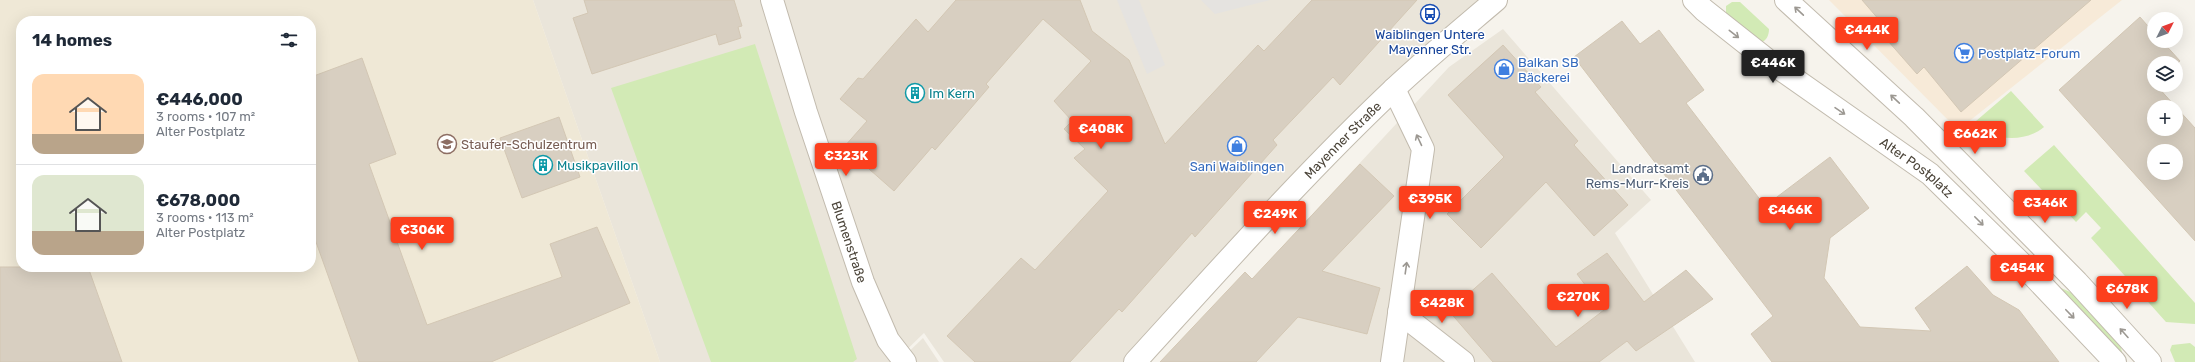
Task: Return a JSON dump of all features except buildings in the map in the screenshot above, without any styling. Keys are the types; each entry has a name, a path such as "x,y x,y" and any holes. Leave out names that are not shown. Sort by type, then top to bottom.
{"street":[{"name":"Blumenstraße","path":"772,0 806,112 863,282 888,340 904,362"},
{"name":"Mayenner Straße","path":"1135,362 1301,183 1394,88 1496,0"},
{"path":"1786,0 1914,117 2066,271 2150,362"},
{"name":"Alter Postplatz","path":"1703,3 1766,59 1930,174 2022,264 2115,362"},
{"path":"1392,362 1423,149 1394,88"},
{"path":"1399,312 1463,362"}],"shaded area":[{"name":"Staufer-Schulzentrum","path":"0,0 533,0 660,362 0,362"},
{"path":"533,0 1481,0 1136,362 944,362 924,333 894,362 660,362"},
{"path":"1117,0 1139,0 1165,65 1147,74"},
{"path":"1201,0 1270,0 1215,14"},
{"name":"Postplatz-Forum","path":"1829,0 2122,0 1958,130"},
{"path":"1503,29 1651,200 1615,233 1695,362 1175,362 1449,67"},
{"path":"923,338 939,362 898,362"}],"green space":[{"path":"1732,2 1740,2 1769,29 1768,36 1764,41 1760,43 1726,18 1726,6"},
{"path":"755,44 857,359 853,362 711,362 611,88"},
{"path":"2011,91 2044,127 2035,133 2026,136 2007,138 1997,137 1969,127"},
{"path":"2054,145 2195,303 2195,324 2166,322 2091,238 2101,228 2086,212 2076,222 2064,209 2062,211 2024,171"},
{"path":"2054,285 2077,295 2119,340 2123,356"},
{"path":"2190,343 2195,347 2195,362 2175,362 2170,350 2172,345"}],"place":[{"name":"Waiblingen Untere Mayenner Str.","path":"1430,14"},
{"name":"Postplatz-Forum","path":"1964,53"},
{"name":"Balkan SB Bäckerei","path":"1504,69"},
{"name":"Im Kern","path":"915,93"},
{"name":"Staufer-Schulzentrum","path":"447,144"},
{"name":"Sani Waiblingen","path":"1237,146"},
{"name":"Musikpavillon","path":"543,165"},
{"name":"Landratsamt Rems-Murr-Kreis","path":"1703,175"}]}
